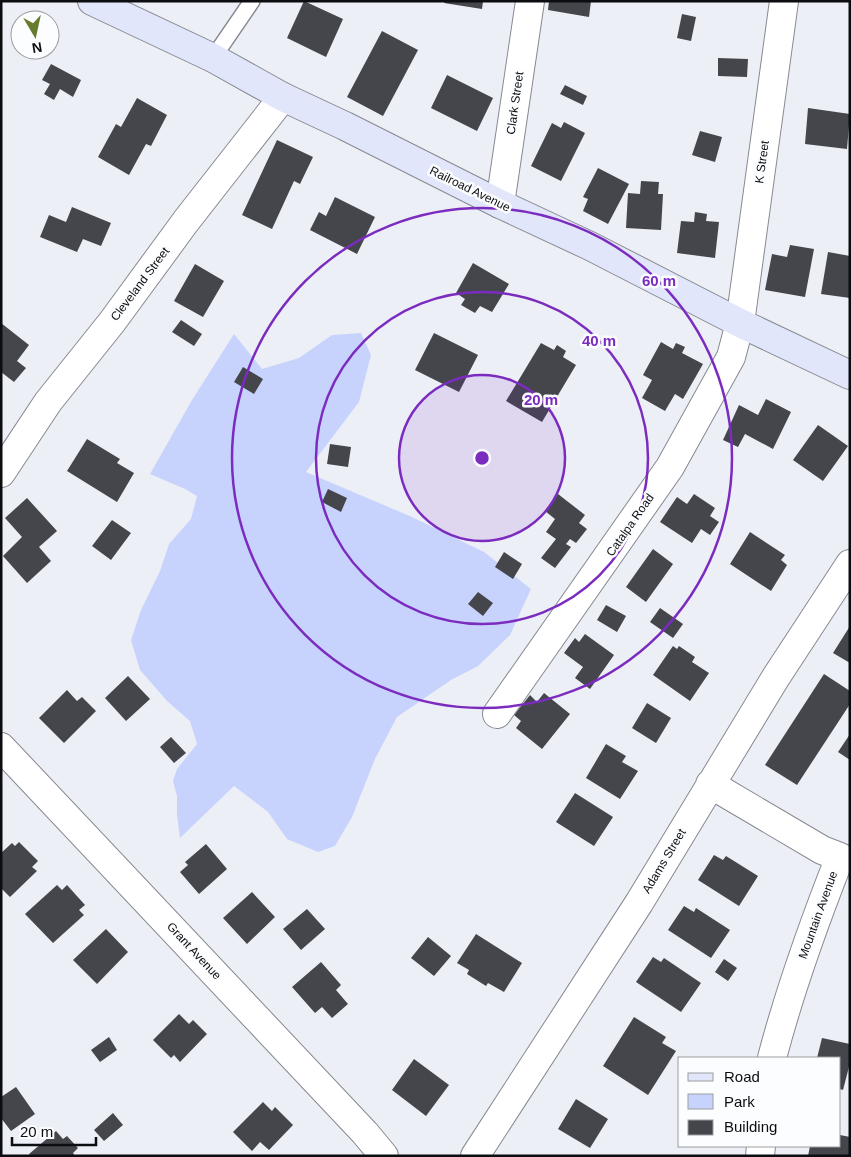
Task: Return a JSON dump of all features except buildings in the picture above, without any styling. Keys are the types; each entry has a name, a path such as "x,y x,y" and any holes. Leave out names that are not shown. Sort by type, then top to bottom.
{"street":[{"name":"Railroad Avenue","path":"92,1 212,58 283,97 500,204 590,246 740,323 850,375"},
{"name":"Clark Street","path":"500,204 530,1"},
{"name":"K Street","path":"740,323 784,1"},
{"name":"Cleveland Street","path":"1,473 48,402 112,322 186,221 283,97"},
{"name":"Catalpa Road","path":"497,714 670,467 730,356 740,323"},
{"name":"Adams Street","path":"475,1156 638,903 776,677 850,564"},
{"name":"Grant Avenue","path":"1,747 352,1119 384,1156"},
{"name":"Mountain Avenue","path":"710,784 822,850 845,858 814,924 787,1002 772,1057"}],"lane":[{"path":"212,58 252,1"}],"green space":[{"path":"361,333 371,355 359,402 306,472 412,517 484,552 531,589 510,635 478,666 451,680 397,717 375,759 352,817 335,846 318,852 287,839 268,812 234,786 180,838 177,796 173,781 177,769 197,744 190,721 167,701 140,670 131,640 141,610 160,571 169,544 191,519 197,496 150,474 192,400 234,334 262,369 299,358 332,335"}]}
